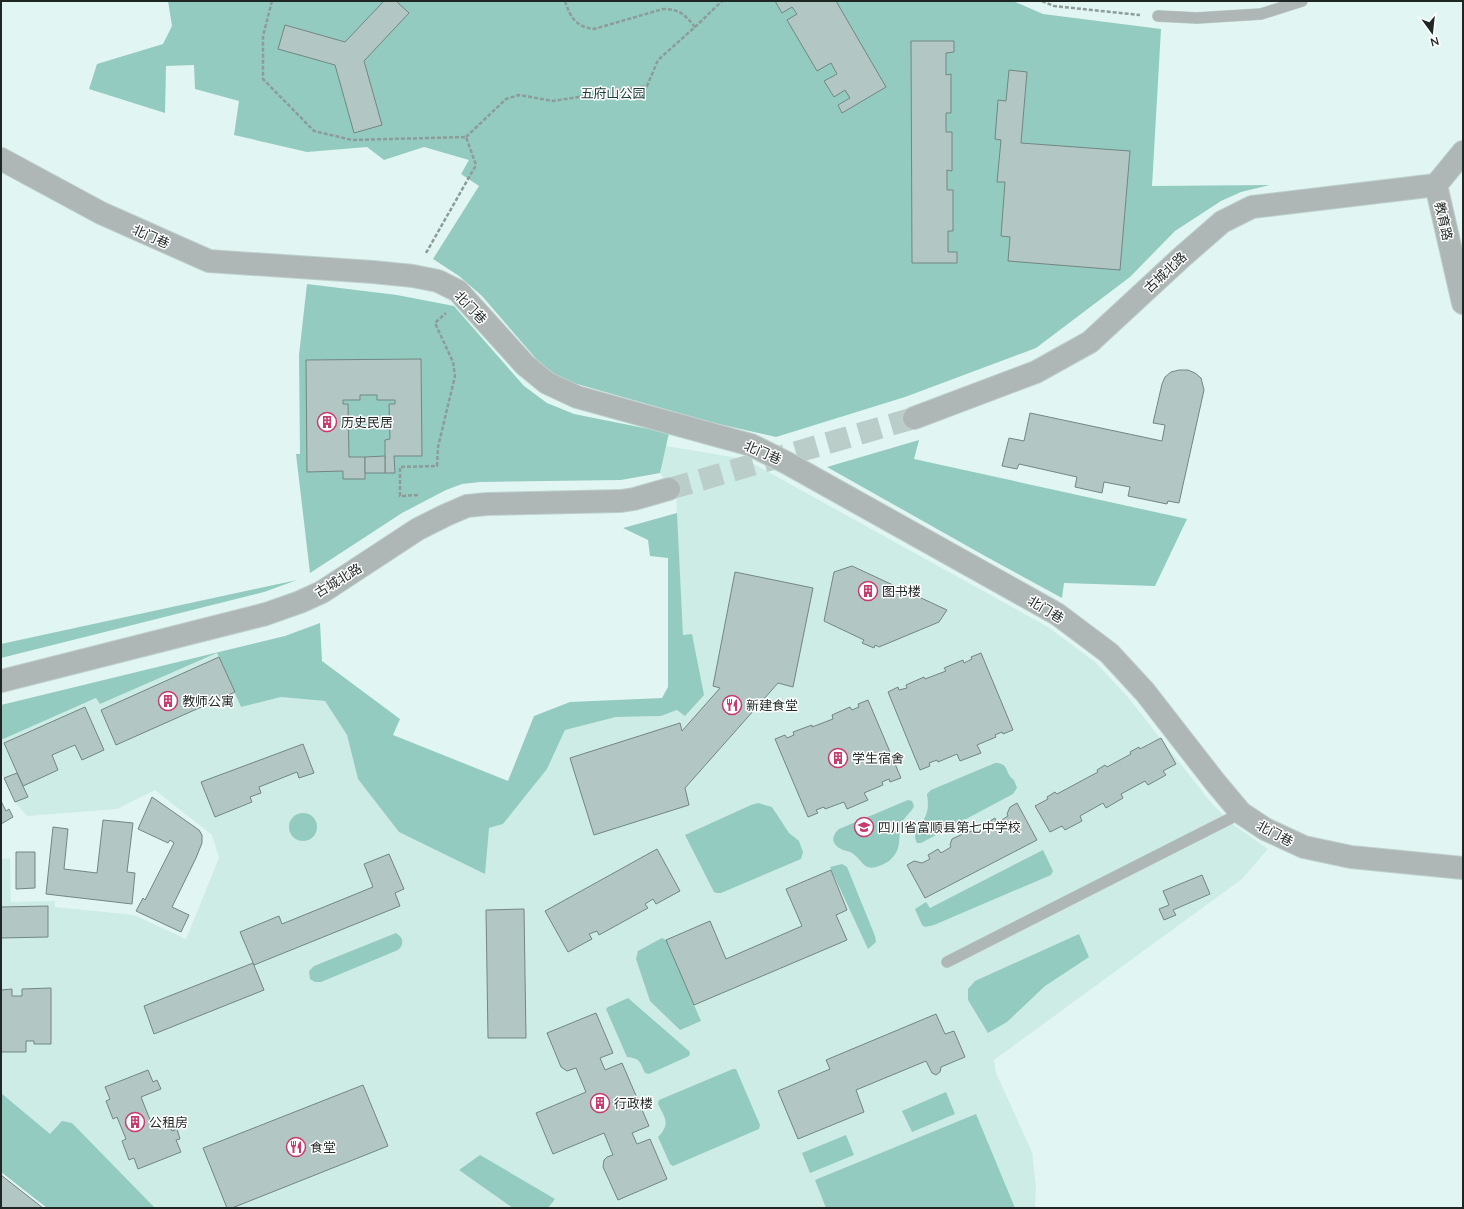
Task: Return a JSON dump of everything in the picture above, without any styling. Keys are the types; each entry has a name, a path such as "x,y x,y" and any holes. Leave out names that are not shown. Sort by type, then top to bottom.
{"street":[{"path":"1436,185 1463,152"},
{"name":"北门巷","path":"1,159 101,213 209,262 413,276 438,281 458,291 525,365 547,383 577,397 751,445 787,463 1057,614 1109,652 1145,692 1241,813 1265,829 1304,847 1352,857 1463,868"},
{"name":"教育路","path":"1436,185 1463,303"},
{"name":"古城北路","path":"914,418 1036,372 1090,342 1222,222 1252,207 1436,185"},
{"name":"古城北路","path":"1,681 266,614 300,602 322,592 418,529 466,506 487,504 621,501 634,499 669,489"}],"lane":[{"path":"1158,16 1197,18 1261,14 1302,1"},
{"path":"947,962 1241,813"}],"path":[{"path":"272,1 263,36 263,79 314,131 352,140 466,137 506,100 519,95 553,101 647,86 658,60 695,28 722,1"},
{"path":"565,1 568,12 572,18 585,28 594,29 663,8 682,12 695,28"},
{"path":"1042,1 1054,6 1158,16"},
{"path":"413,276 476,165 466,137"},
{"path":"418,495 400,496 400,467 437,466 438,447 455,376 453,362 434,323 464,297"}],"shaded area":[{"name":"四川省富顺县第七中学校","path":"666,446 739,458 754,464 1048,627 1095,662 1127,696 1213,805 1235,826 1268,849 1242,879 994,1060 996,1073 1032,1152 1036,1187 1035,1208 155,1208 72,1123 50,1135 1,1093 1,859 10,858 11,902 55,901 55,907 134,915 186,939 219,858 212,835 155,790 117,809 27,816 15,802 1,772 1,740 97,698 100,704 218,653 241,707 281,697 325,701 347,735 358,779 489,828 503,824 547,769 565,730 616,717 660,716 678,710 692,635 683,635 676,496 659,472"}],"green space":[{"name":"五府山公园","path":"168,1 1013,1 1043,14 1161,29 1152,186 1270,185 1241,192 1221,201 1175,231 1130,277 1036,348 905,397 776,437 714,423 577,384 559,378 544,368 482,296 459,276 433,259 479,186 461,174 469,160 424,147 384,160 367,147 307,152 234,135 239,101 195,89 194,65 166,66 165,113 89,89 97,64 163,44 172,26"},
{"path":"307,284 397,295 454,306 524,386 547,403 574,414 669,433 660,473 621,480 480,482 462,484 446,490 402,513 310,573 296,454 300,454 299,355"},
{"path":"919,440 914,459 1187,519 1155,586 1064,583 1062,598 827,467"},
{"path":"677,513 683,635 692,634 704,695 685,716 677,710 661,716 616,717 565,730 547,769 503,824 489,828 485,874 399,832 358,779 347,735 325,701 281,697 241,707 217,653 100,704 96,698 1,740 1,705 285,636 320,623 322,661 400,719 393,735 508,781 534,716 570,702 662,698 668,687 668,558 650,556 648,540 623,528"},
{"path":"297,580 264,592 1,658 1,644"},
{"path":"995,763 1000,763 1003,765 1014,780 1017,788 1013,794 921,843 917,843 915,835 927,812 927,794 931,790"},
{"path":"908,800 912,801 914,806 904,819 901,826 898,849 886,863 874,867 866,866 849,851 843,850 836,846 833,838 839,829"},
{"path":"758,803 772,807 789,833 799,841 803,852 801,859 721,893 714,892 685,835"},
{"path":"303,813 309,814 313,817 316,821 316,833 313,837 309,840 303,841 297,840 293,837 290,833 289,827 290,821 293,817 297,814"},
{"path":"1043,850 1053,871 1051,875 934,925 925,927 922,925 915,909 926,902 930,908"},
{"path":"842,864 847,867 875,936 876,942 868,949 830,867"},
{"path":"396,933 402,939 402,945 398,950 321,982 315,982 310,979 309,971 314,966"},
{"path":"1079,934 1089,957 1045,986 1007,1022 988,1033 968,1000 968,989 975,981"},
{"path":"662,938 666,940 701,1021 680,1030 650,1001 636,959 638,951"},
{"path":"628,998 689,1051 689,1056 649,1074 645,1073 641,1063 635,1058 627,1057 606,1009"},
{"path":"736,1069 760,1125 759,1129 673,1166 670,1164 658,1137 666,1125 665,1117 658,1104 659,1100"},
{"path":"946,1092 955,1114 912,1132 902,1111"},
{"path":"1,1093 50,1134 62,1121 72,1123 155,1208 47,1208 1,1172"},
{"path":"976,1114 1015,1208 826,1208 815,1180"},
{"path":"846,1135 854,1155 810,1173 802,1153"},
{"path":"480,1155 555,1199 548,1208 513,1208 459,1170"}],"building":[{"path":"384,1 396,1 409,13 364,61 382,125 354,133 335,65 278,49 285,25 345,42"},
{"path":"775,1 836,1 886,87 842,113 838,105 850,98 845,90 834,97 824,81 837,74 831,63 817,71 787,20 797,14 792,7 782,13"},
{"path":"911,41 954,41 954,52 946,53 946,75 951,74 951,113 946,113 946,132 952,132 952,171 947,170 947,190 953,190 953,231 948,231 948,252 957,252 957,263 912,263"},
{"path":"1009,70 1027,72 1021,143 1130,151 1120,270 1008,261 1010,237 1001,236 1005,182 997,182 1001,140 995,139 998,100 1006,101"},
{"name":"历史民居","path":"421,359 422,456 394,456 395,473 385,473 385,440 390,439 389,404 395,404 395,400 377,400 377,395 360,395 360,400 343,400 343,404 348,404 349,457 365,457 365,479 343,479 343,471 307,472 306,360"},
{"path":"1188,370 1195,373 1201,378 1204,390 1179,503 1168,501 1167,504 1128,496 1130,487 1104,482 1102,493 1075,487 1077,477 1019,464 1017,469 1002,466 1009,438 1024,441 1030,413 1162,441 1165,425 1153,423 1162,384 1165,377 1171,372"},
{"path":"385,456 385,473 365,473 365,457"},
{"name":"图书楼","path":"852,566 947,610 939,622 879,647 875,645 874,648 862,643 864,640 824,621 834,572"},
{"name":"新建食堂","path":"735,572 813,588 793,687 778,683 685,788 689,805 594,835 570,758 680,723 682,731 720,688 713,686"},
{"name":"学生宿舍","path":"981,653 1013,730 1003,734 1002,732 995,735 996,737 977,745 981,753 960,761 957,754 938,762 937,760 929,763 930,766 920,770 888,692 898,687 899,690 907,688 906,685 924,677 925,679 946,671 944,668 963,660 964,663 972,659 971,657"},
{"name":"教师公寓","path":"219,657 235,692 116,745 101,710"},
{"name":"学生宿舍","path":"868,700 901,778 890,782 889,779 882,782 883,785 864,793 868,800 847,809 844,802 825,809 824,807 816,810 818,813 808,817 775,739 785,735 787,738 794,735 793,732 833,719 832,715 850,707 852,710 859,707 858,704"},
{"path":"85,707 104,750 82,760 75,745 52,755 58,770 23,786 4,743"},
{"path":"1161,738 1176,764 1163,771 1166,775 1148,785 1145,781 1121,794 1123,798 1106,808 1103,803 1080,816 1082,821 1065,830 1062,826 1050,832 1035,806 1048,799 1047,797 1055,792 1057,794 1098,772 1097,770 1105,765 1107,767 1131,754 1130,752 1139,747 1140,749"},
{"path":"303,744 314,773 299,778 297,772 259,787 261,793 250,797 252,802 215,817 201,782"},
{"path":"17,773 28,797 15,802 4,778"},
{"path":"152,797 199,830 202,835 202,843 196,858 172,907 189,915 181,932 136,911 143,898 145,900 174,843 170,840 168,843 138,829"},
{"path":"1,801 6,811 9,809 13,817 1,824"},
{"path":"1017,803 1037,840 925,898 907,865 914,861 922,863 930,859 928,855 938,849 941,853 951,847 950,845 952,839 967,832 974,831 975,834 987,828 985,824 995,818 997,823 1008,816 1007,814 1010,807"},
{"path":"103,820 133,823 127,872 135,873 132,904 46,894 53,827 68,829 64,869 97,873"},
{"path":"657,849 680,891 656,904 653,899 645,904 648,908 599,935 597,931 589,934 592,939 568,952 545,911"},
{"path":"16,852 35,852 35,888 16,889"},
{"path":"389,854 404,889 395,893 400,906 254,965 240,932 279,916 282,924 373,887 364,864"},
{"path":"831,870 847,910 836,915 847,940 694,1005 666,940 710,921 726,959 802,926 786,889"},
{"path":"1202,875 1210,894 1173,910 1176,915 1164,920 1159,909 1169,905 1163,891"},
{"path":"48,906 48,937 1,938 1,907"},
{"path":"524,909 526,1038 488,1038 486,910"},
{"path":"253,963 264,990 154,1034 144,1006"},
{"path":"51,988 51,1044 34,1044 34,1041 26,1041 26,1052 1,1052 1,990 12,989 12,996 22,996 22,989"},
{"name":"行政楼","path":"596,1013 613,1053 600,1058 605,1070 622,1063 649,1126 632,1133 637,1144 650,1139 667,1179 618,1200 603,1167 604,1160 613,1155 604,1133 553,1154 536,1113 586,1092 576,1068 567,1071 561,1067 547,1033"},
{"path":"936,1014 945,1034 954,1031 965,1057 941,1067 940,1072 936,1075 932,1073 926,1061 856,1090 864,1112 798,1139 778,1091 830,1069 826,1060"},
{"name":"公租房","path":"148,1070 153,1082 157,1080 161,1089 141,1097 152,1125 167,1119 172,1131 177,1129 180,1139 176,1140 181,1152 138,1169 134,1158 129,1160 122,1141 126,1139 117,1117 113,1119 106,1101 110,1099 105,1087"},
{"name":"食堂","path":"363,1085 388,1146 232,1208 227,1208 203,1148"},
{"path":"1,1175 43,1208 1,1208"}],"tunnel":[{"path":"669,489 914,418"}],"place":[{"name":"历史民居","path":"327,422"},
{"name":"图书楼","path":"868,591"},
{"name":"教师公寓","path":"168,701"},
{"name":"新建食堂","path":"732,705"},
{"name":"学生宿舍","path":"838,758"},
{"name":"四川省富顺县第七中学校","path":"864,827"},
{"name":"行政楼","path":"600,1103"},
{"name":"公租房","path":"135,1122"},
{"name":"食堂","path":"296,1147"}]}
